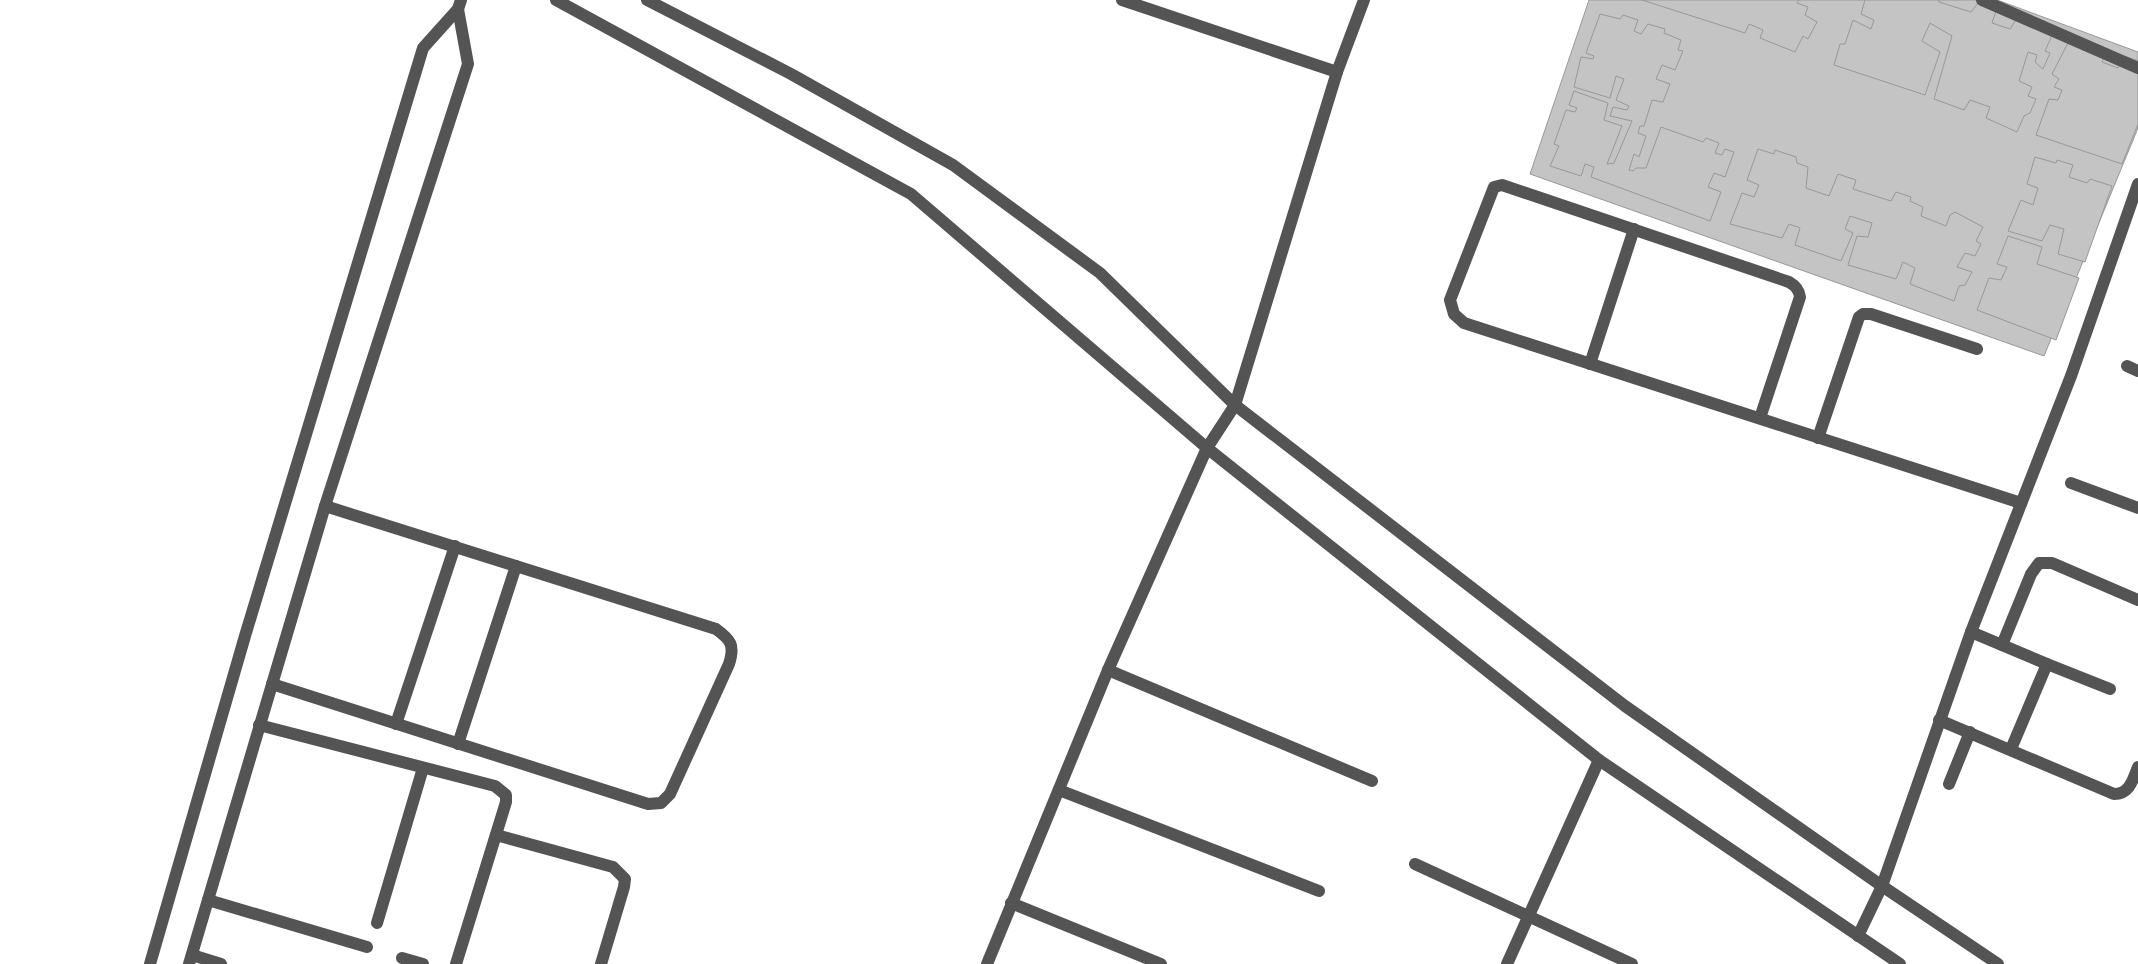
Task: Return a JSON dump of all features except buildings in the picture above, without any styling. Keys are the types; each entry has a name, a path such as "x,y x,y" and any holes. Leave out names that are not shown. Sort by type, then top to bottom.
{"street":[{"path":"556,0 912,194 1207,448 1599,760 1900,964"},
{"path":"648,0 791,74 953,165 1100,273 1235,405 1625,706 1882,886 1998,964"},
{"path":"1122,0 1337,72"},
{"path":"987,964 1108,670 1207,448 1235,405 1337,72 1364,0"},
{"path":"1982,0 2138,68"},
{"path":"221,964 190,959 325,506 468,64 460,5"},
{"path":"150,964 251,617 423,48 460,5"},
{"path":"1858,936 1882,886 1971,632 2071,376 2138,184"},
{"path":"1760,418 1800,297 1799,292 1790,282 1502,185 1494,186 1450,300 1454,314 1464,323 2021,503"},
{"path":"1590,364 1634,229"},
{"path":"1818,438 1859,317 1863,314 1871,314 1977,349"},
{"path":"2071,483 2138,508"},
{"path":"272,684 648,804 661,803 670,794 730,664 733,651 728,637 716,629 325,506"},
{"path":"396,724 455,546"},
{"path":"2002,645 2031,574 2040,563 2052,563 2138,600"},
{"path":"458,744 516,566"},
{"path":"1971,632 2110,690"},
{"path":"2012,750 2047,664"},
{"path":"1108,670 1372,781"},
{"path":"1939,720 2114,794 2120,794 2130,786 2138,767"},
{"path":"259,725 501,789 506,795 506,802 496,836 456,964"},
{"path":"1949,784 1970,732"},
{"path":"1507,964 1599,760"},
{"path":"377,923 423,768"},
{"path":"1059,790 1319,892"},
{"path":"496,836 613,867 621,873 625,880 624,887 601,964"},
{"path":"1415,864 1632,964"},
{"path":"208,900 366,948"},
{"path":"1011,903 1161,964"},
{"path":"402,958 423,964"}]}
